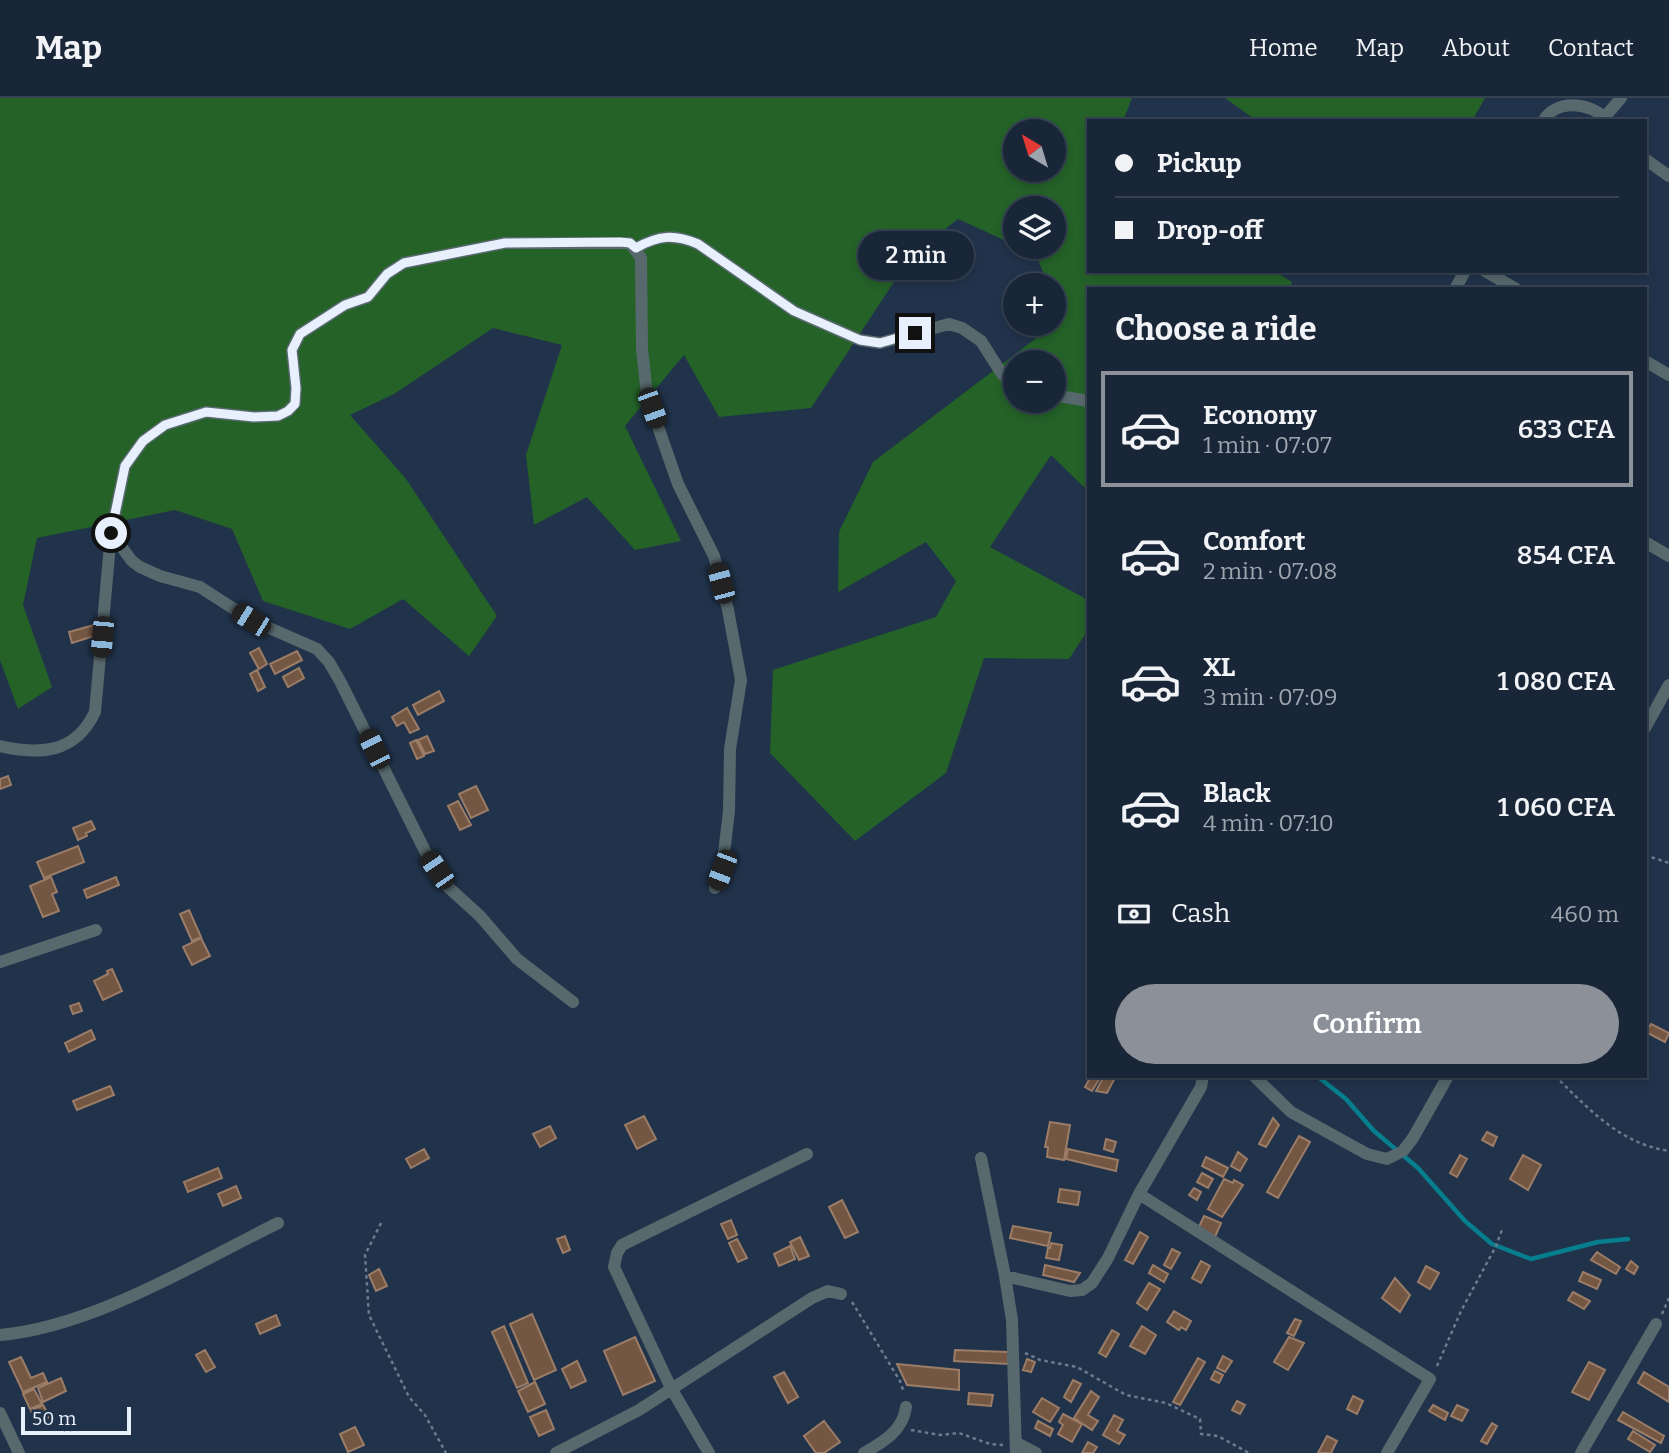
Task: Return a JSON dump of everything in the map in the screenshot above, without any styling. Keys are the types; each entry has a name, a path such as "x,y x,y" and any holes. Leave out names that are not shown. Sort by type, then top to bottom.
{"street":[{"path":"1545,119 1557,106 1570,103 1592,108 1607,119 1621,98"},
{"path":"1647,160 1669,176"},
{"path":"636,248 666,237 680,237 698,244 794,311 860,340 880,343 949,324 962,328 981,341 1003,375"},
{"path":"0,746 47,752 58,748 91,722 97,704 111,533 125,466 143,441 165,425 206,412 254,417 278,416 288,411 295,404 292,350 300,334 345,305 368,297 387,274 404,263 505,243 630,243 641,258 642,349 647,395 678,484 714,556 728,610 741,680 730,749 728,822 722,870 715,888"},
{"path":"1488,273 1513,287"},
{"path":"1647,362 1669,375"},
{"path":"1066,398 1087,401"},
{"path":"111,533 132,561 140,567 160,576 200,587 251,620 317,649 340,681 426,853 448,887 480,916 517,959 573,1002"},
{"path":"1647,543 1669,556"},
{"path":"1647,719 1669,685"},
{"path":"0,962 96,930"},
{"path":"1005,1276 1054,1289 1082,1290 1092,1283 1108,1258 1139,1194 1196,1096 1202,1078"},
{"path":"1256,1078 1291,1112 1367,1154 1387,1159 1400,1153 1429,1113 1447,1078"},
{"path":"709,1453 671,1388 614,1267 617,1253 622,1245 807,1154"},
{"path":"981,1158 1005,1276 1014,1348 1016,1448 1036,1453"},
{"path":"1139,1194 1430,1379 1387,1453"},
{"path":"0,1335 30,1332 96,1310 137,1293 278,1223"},
{"path":"556,1453 628,1416 812,1298 828,1291 841,1294"},
{"path":"1581,1453 1656,1324"},
{"path":"863,1453 892,1436 901,1424 905,1407"},
{"path":"0,1413 19,1453"}],"path":[{"path":"1647,856 1669,863"},
{"path":"1557,1078 1590,1111 1628,1139 1649,1148 1669,1151"},
{"path":"381,1223 366,1255 369,1315 409,1397 425,1415 446,1453"},
{"path":"1438,1363 1503,1227"},
{"path":"841,1294 852,1301 900,1381 905,1395 905,1407"},
{"path":"1656,1324 1669,1298"},
{"path":"1014,1348 1040,1360 1077,1367 1126,1395 1166,1403 1200,1419 1201,1434 1218,1436 1249,1453"},
{"path":"892,1436 912,1430 940,1435 959,1433 990,1444 1016,1448"}],"green space":[{"path":"0,98 1132,98 1124,119 1087,119 1087,273 1277,273 1292,282 1291,287 1087,287 1087,490 1051,455 990,547 1087,599 1087,632 1069,659 984,658 946,773 855,841 770,753 773,670 936,617 956,581 926,542 838,592 839,532 873,462 1003,363 1003,413 1066,413 1066,350 1020,350 1039,336 1066,336 1066,273 1043,273 1038,259 1066,259 1066,196 1003,196 1003,240 958,219 911,256 811,408 719,417 684,355 625,426 681,541 635,550 587,497 534,525 526,455 562,345 493,328 394,394 350,415 406,479 497,616 469,656 403,599 350,629 263,601 232,529 175,510 37,538 23,605 52,687 18,709 0,660"},
{"path":"1225,98 1485,98 1473,119 1254,119"}],"building":[{"path":"94,625 97,635 72,643 69,632"},
{"path":"259,648 267,664 259,669 250,653"},
{"path":"297,651 302,660 275,674 270,664"},
{"path":"299,668 304,678 288,687 283,677"},
{"path":"257,670 265,687 258,691 250,674"},
{"path":"439,691 444,701 418,715 413,705"},
{"path":"407,708 419,729 410,733 404,722 397,726 392,717"},
{"path":"427,736 434,751 425,754 418,740"},
{"path":"416,740 424,756 417,759 410,743"},
{"path":"8,776 11,785 0,789 0,779"},
{"path":"476,786 488,810 471,818 459,794"},
{"path":"458,801 471,825 460,830 448,806"},
{"path":"91,821 95,829 78,840 73,828"},
{"path":"78,846 84,862 44,878 37,862"},
{"path":"51,877 57,892 52,894 59,911 43,917 30,886"},
{"path":"116,877 119,885 87,898 84,890"},
{"path":"189,910 201,937 192,941 180,914"},
{"path":"201,938 210,956 192,965 183,947"},
{"path":"112,969 122,991 103,1000 94,981"},
{"path":"79,1003 82,1011 73,1014 70,1006"},
{"path":"1651,1024 1669,1033 1665,1042 1647,1030"},
{"path":"91,1030 95,1039 69,1052 65,1043"},
{"path":"1090,1078 1100,1078 1092,1091 1085,1087"},
{"path":"1103,1078 1115,1078 1107,1093 1096,1091"},
{"path":"110,1086 114,1095 77,1110 73,1101"},
{"path":"644,1116 656,1139 637,1149 625,1125"},
{"path":"1273,1118 1279,1125 1266,1147 1259,1144"},
{"path":"1050,1122 1070,1125 1064,1160 1047,1157 1048,1147 1045,1147"},
{"path":"550,1126 556,1138 540,1147 533,1134"},
{"path":"1487,1132 1497,1137 1493,1146 1482,1140"},
{"path":"1299,1136 1310,1142 1278,1198 1267,1192"},
{"path":"1106,1139 1116,1142 1113,1152 1104,1149"},
{"path":"424,1149 429,1158 411,1168 406,1159"},
{"path":"1068,1149 1118,1160 1116,1171 1066,1159"},
{"path":"1238,1152 1247,1159 1240,1171 1231,1166"},
{"path":"1460,1155 1467,1159 1457,1177 1450,1173"},
{"path":"1523,1155 1541,1165 1528,1190 1510,1179"},
{"path":"1206,1157 1228,1168 1223,1177 1202,1166"},
{"path":"218,1168 222,1178 188,1192 184,1182"},
{"path":"1202,1173 1213,1179 1208,1188 1197,1182"},
{"path":"1224,1179 1243,1185 1222,1217 1208,1209"},
{"path":"236,1186 241,1198 223,1206 218,1194"},
{"path":"1194,1188 1201,1192 1197,1200 1189,1195"},
{"path":"1060,1189 1080,1192 1078,1205 1058,1202"},
{"path":"842,1200 858,1232 845,1238 829,1207"},
{"path":"1204,1216 1221,1223 1215,1237 1198,1229"},
{"path":"731,1220 737,1235 728,1239 721,1224"},
{"path":"1013,1226 1051,1233 1048,1246 1010,1238"},
{"path":"1140,1232 1148,1237 1133,1264 1125,1260"},
{"path":"565,1236 570,1250 563,1253 557,1239"},
{"path":"800,1237 809,1256 799,1260 790,1242"},
{"path":"737,1239 747,1258 738,1262 729,1243"},
{"path":"1051,1243 1062,1245 1059,1260 1046,1258"},
{"path":"790,1246 795,1259 779,1266 774,1254"},
{"path":"1172,1249 1180,1253 1171,1269 1164,1265"},
{"path":"1597,1252 1620,1267 1616,1274 1591,1260"},
{"path":"1201,1261 1210,1266 1201,1283 1192,1278"},
{"path":"1631,1261 1638,1267 1634,1274 1626,1269"},
{"path":"1045,1265 1080,1273 1074,1282 1043,1275"},
{"path":"1153,1265 1168,1274 1164,1282 1149,1273"},
{"path":"1426,1266 1439,1273 1430,1289 1418,1282"},
{"path":"379,1269 387,1286 376,1291 369,1275"},
{"path":"1583,1272 1601,1280 1597,1289 1579,1281"},
{"path":"1395,1278 1410,1295 1400,1312 1382,1298"},
{"path":"1149,1283 1160,1289 1147,1310 1137,1303"},
{"path":"1573,1292 1590,1301 1584,1309 1568,1300"},
{"path":"1174,1311 1191,1321 1186,1330 1181,1327 1179,1330 1167,1322"},
{"path":"532,1314 556,1370 534,1380 510,1324"},
{"path":"276,1315 280,1325 260,1334 256,1324"},
{"path":"1295,1319 1301,1321 1294,1336 1287,1333"},
{"path":"504,1326 528,1383 517,1388 492,1332"},
{"path":"1142,1326 1156,1335 1145,1354 1130,1346"},
{"path":"1112,1330 1119,1334 1106,1357 1099,1353"},
{"path":"635,1337 655,1381 623,1395 604,1351"},
{"path":"1289,1337 1304,1343 1288,1370 1274,1362"},
{"path":"205,1350 215,1367 206,1372 196,1355"},
{"path":"955,1350 1008,1352 1008,1364 954,1361"},
{"path":"1223,1356 1232,1361 1225,1372 1217,1368"},
{"path":"21,1357 31,1378 43,1373 47,1382 23,1392 9,1362"},
{"path":"1198,1358 1205,1362 1180,1405 1173,1402"},
{"path":"1027,1359 1035,1362 1031,1372 1023,1370"},
{"path":"577,1361 586,1381 571,1388 562,1369"},
{"path":"1589,1362 1605,1370 1589,1400 1572,1392"},
{"path":"897,1364 959,1370 959,1390 907,1385"},
{"path":"1215,1371 1223,1375 1219,1383 1211,1379"},
{"path":"784,1372 798,1397 788,1403 774,1377"},
{"path":"1644,1372 1669,1387 1669,1402 1638,1383"},
{"path":"61,1378 66,1391 43,1402 38,1388"},
{"path":"1073,1380 1081,1384 1071,1402 1064,1397"},
{"path":"535,1382 545,1404 528,1412 518,1391"},
{"path":"34,1389 42,1404 30,1409 23,1394"},
{"path":"1091,1391 1099,1397 1088,1415 1098,1421 1092,1430 1074,1418"},
{"path":"969,1393 993,1395 991,1406 968,1404"},
{"path":"1353,1396 1363,1401 1357,1414 1347,1409"},
{"path":"1042,1398 1059,1408 1050,1422 1033,1412"},
{"path":"1237,1401 1245,1405 1240,1414 1232,1410"},
{"path":"43,1405 50,1417 37,1423 31,1411"},
{"path":"1433,1405 1448,1413 1445,1420 1429,1411"},
{"path":"1457,1405 1468,1410 1462,1421 1451,1416"},
{"path":"546,1410 554,1429 539,1436 530,1417"},
{"path":"1623,1412 1664,1436 1661,1443 1618,1420"},
{"path":"1063,1414 1082,1424 1072,1442 1058,1434 1063,1425 1059,1422"},
{"path":"1114,1415 1123,1420 1117,1431 1125,1435 1119,1444 1103,1435"},
{"path":"824,1421 840,1442 824,1453 816,1453 804,1436"},
{"path":"1038,1421 1053,1429 1050,1436 1035,1428"},
{"path":"1492,1423 1497,1426 1487,1444 1481,1441"},
{"path":"355,1427 364,1445 348,1452 340,1434"},
{"path":"1633,1431 1655,1445 1650,1452 1628,1439"},
{"path":"1327,1436 1337,1441 1331,1453 1318,1453"},
{"path":"1088,1442 1097,1447 1093,1453 1082,1453"}],"waterway":[{"path":"1320,1078 1346,1099 1374,1131 1418,1168 1465,1221 1492,1244 1531,1259 1598,1242 1628,1239"}],"route":[{"path":"111,533 125,466 143,441 165,425 206,412 254,417 278,416 288,411 295,404 292,350 300,334 345,305 368,297 387,274 404,263 505,243 620,242 630,243 636,248 666,237 680,237 698,244 794,311 860,340 880,343 915,333"}]}
